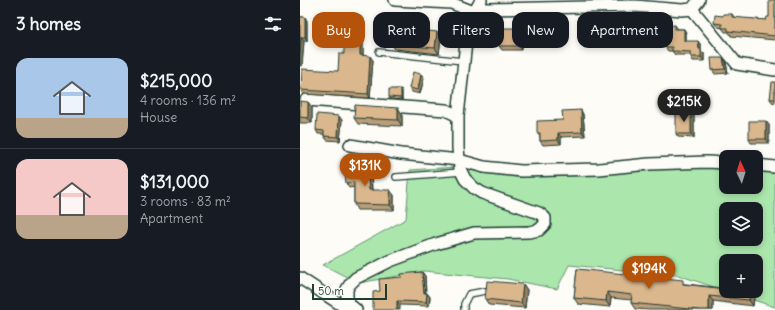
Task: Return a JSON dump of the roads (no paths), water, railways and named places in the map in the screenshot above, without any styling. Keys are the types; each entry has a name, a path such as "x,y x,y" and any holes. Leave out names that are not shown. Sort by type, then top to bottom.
{"street":[{"path":"395,0 452,3 474,12 485,9 628,6 682,10 696,4 737,64 775,70"},
{"path":"474,12 481,0"},
{"path":"356,310 350,305 347,298 347,289 350,284 356,278 390,261 436,244 474,233 529,232 539,230 545,224 545,218 539,213 482,193 474,188 465,179 461,172 459,160 458,116 465,48"},
{"path":"306,100 446,110 458,116"},
{"path":"350,145 401,154 459,160 484,167 521,171 599,169 649,164 719,163"},
{"path":"763,166 775,167"},
{"path":"300,278 349,310"}],"lane":[{"path":"379,52 463,61"},
{"path":"396,177 461,172"},
{"path":"464,310 464,304 469,294 485,291"}]}
